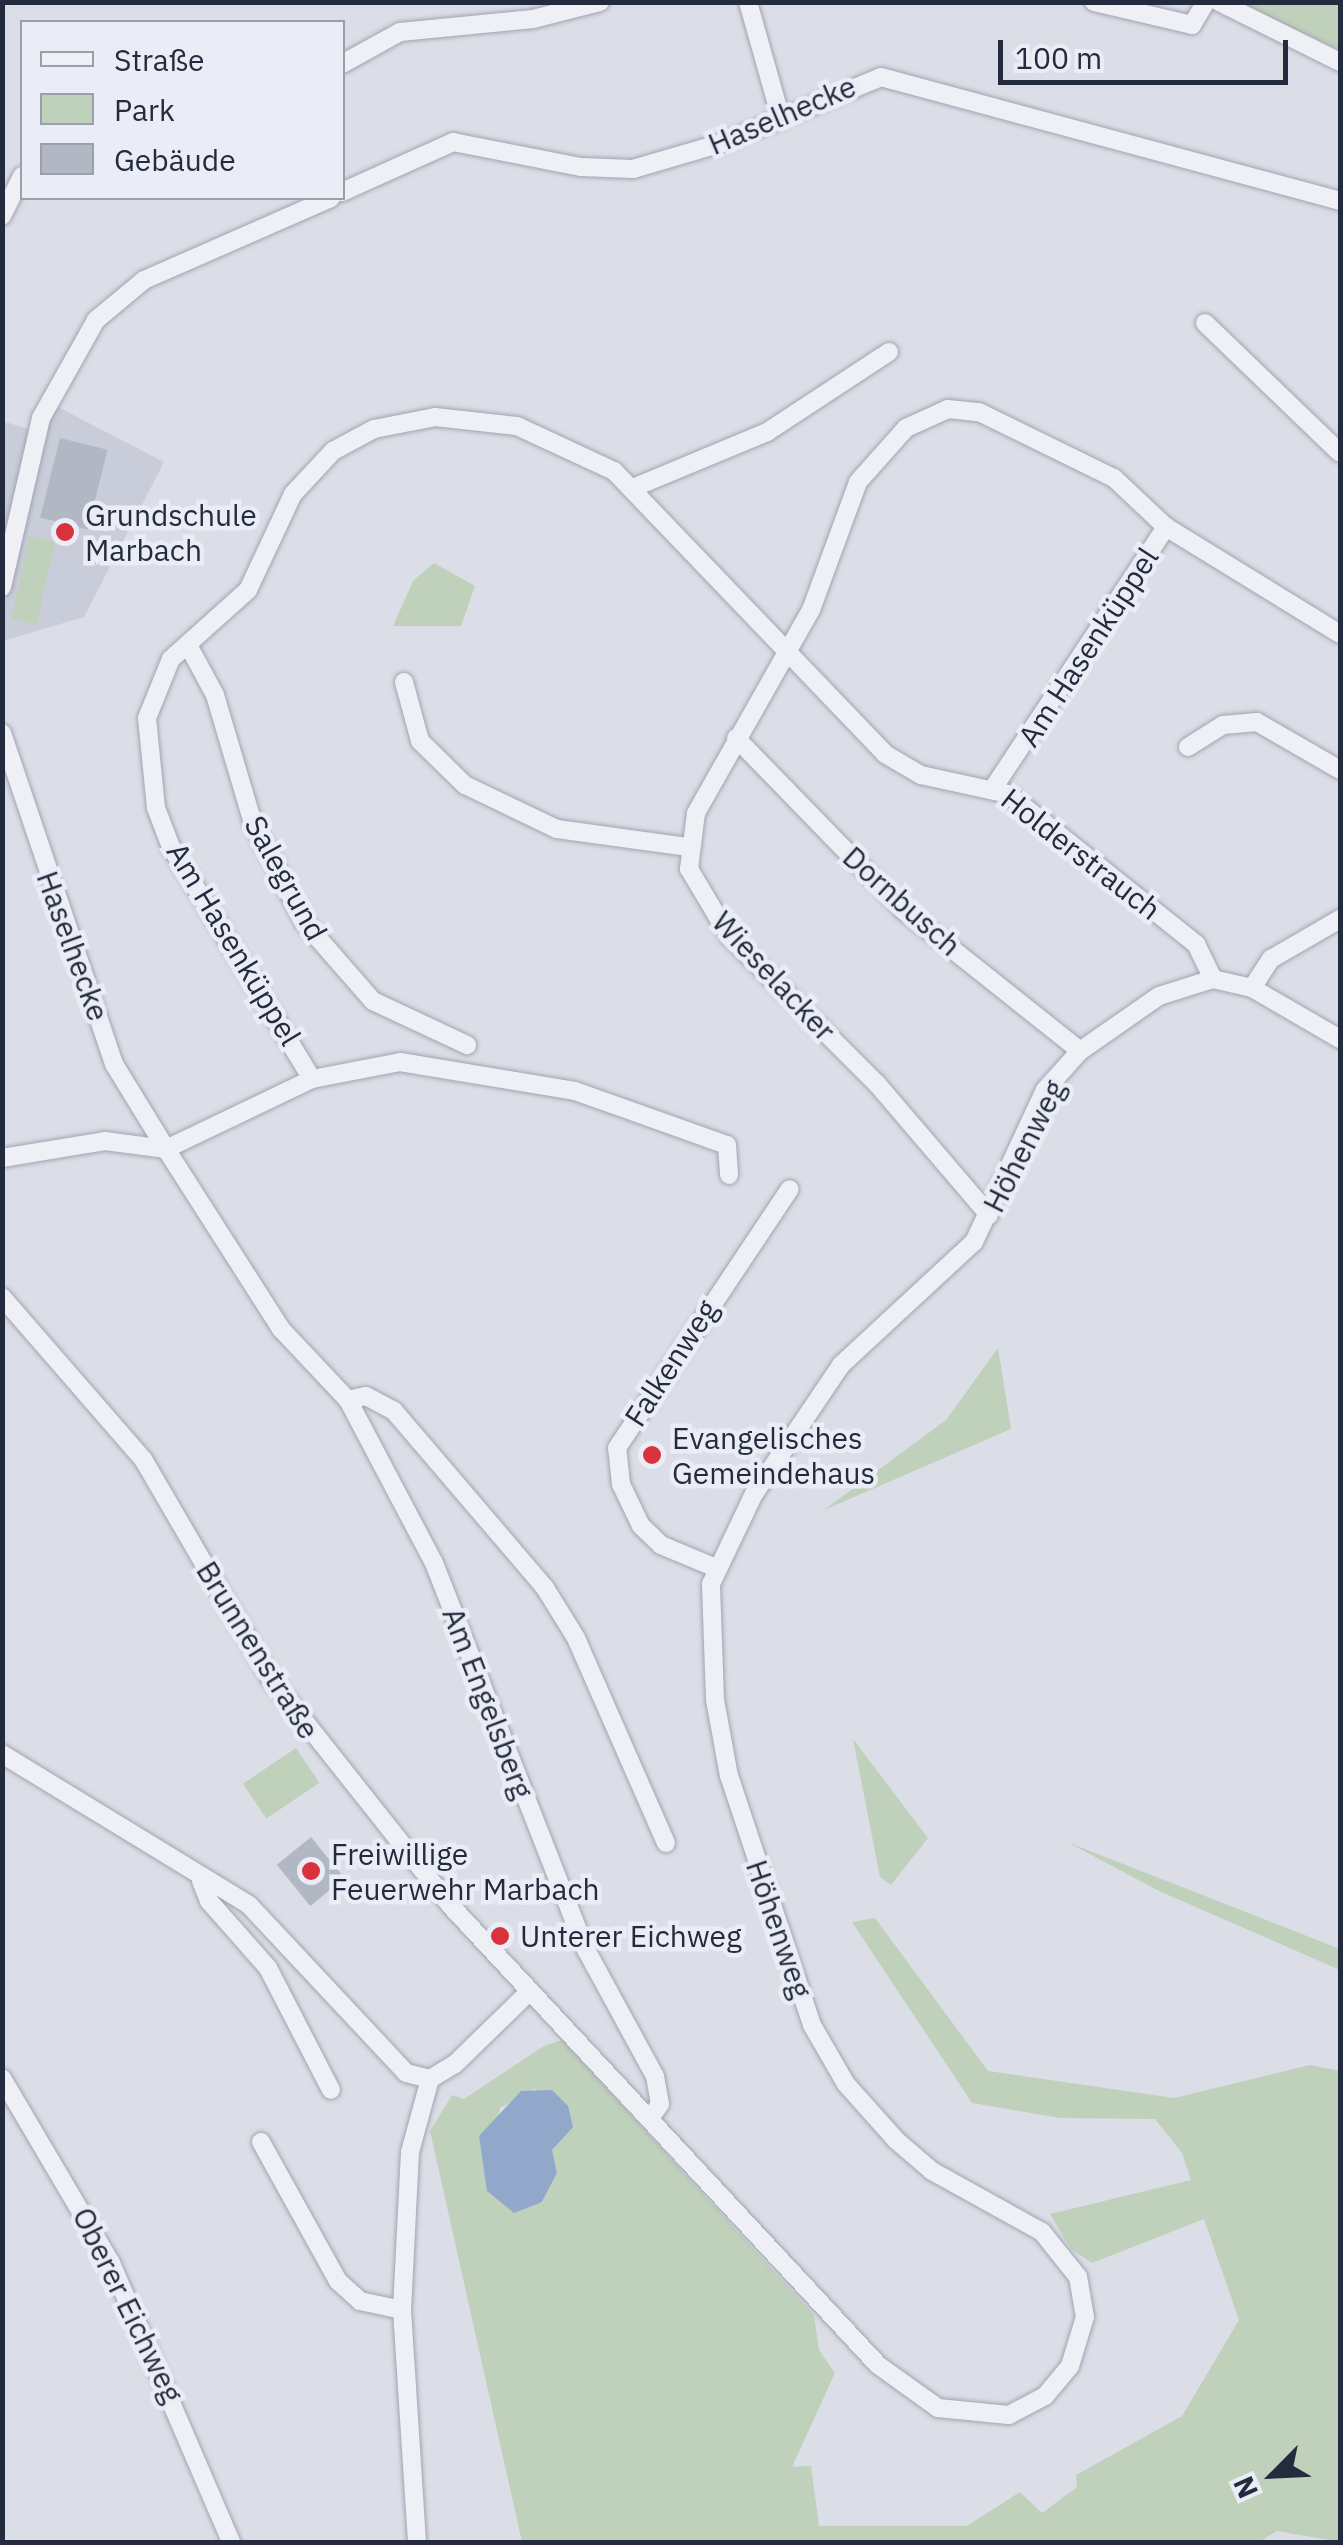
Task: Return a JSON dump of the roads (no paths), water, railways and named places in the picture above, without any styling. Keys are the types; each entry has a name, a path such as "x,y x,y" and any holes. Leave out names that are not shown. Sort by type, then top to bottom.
{"street":[{"path":"345,62 400,32 533,18 600,2"},
{"path":"748,2 781,119"},
{"path":"1094,2 1192,24 1206,2"},
{"path":"1219,2 1340,62"},
{"name":"Haselhecke","path":"345,191 440,144 611,171 656,164 781,119 881,77 1340,201"},
{"path":"2,586 41,418 96,320 144,280 326,200"},
{"path":"1204,323 1340,452"},
{"path":"634,487 766,432 890,352"},
{"name":"Am Hasenküppel","path":"166,1149 312,1079 293,1036 171,847 156,808 147,718 161,676 188,644 248,590 293,494 333,451 374,429 434,418 517,426 634,487 790,652 811,610 867,466 891,438 948,409 999,420 1114,478 1166,528 994,787"},
{"path":"1166,528 1340,634"},
{"name":"Salegrund","path":"188,644 215,695 253,822 304,922 373,1001 467,1044"},
{"path":"404,682 420,741 480,794 557,829 689,847 696,813 736,738 790,652"},
{"name":"Holderstrauch","path":"790,652 904,767 994,787 1196,944 1213,979"},
{"path":"1188,747 1223,725 1257,722 1340,770"},
{"name":"Haselhecke","path":"2,733 114,1064 166,1149"},
{"name":"Dornbusch","path":"736,738 903,910 1080,1051"},
{"name":"Wieselacker","path":"689,847 689,869 728,936 878,1084 989,1216"},
{"path":"1252,988 1271,958 1340,919"},
{"path":"1213,979 1252,988 1340,1039"},
{"name":"Höhenweg","path":"530,1991 651,2117 842,2330 915,2396 962,2414 1009,2415 1045,2396 1070,2366 1085,2307 1061,2248 896,2140 846,2084 812,2025 725,1758 713,1651 716,1568 760,1482 841,1365 960,1258 989,1216 1045,1090 1080,1051 1159,996 1213,979"},
{"path":"312,1079 400,1062 575,1091 727,1145 729,1175"},
{"path":"2,1158 105,1141 166,1149"},
{"name":"Am Engelsberg","path":"166,1149 281,1329 348,1400 434,1563 584,1946 655,2076 660,2104 651,2117"},
{"name":"Falkenweg","path":"716,1568 662,1545 641,1526 621,1484 618,1448 790,1188"},
{"name":"Brunnenstraße","path":"2,1297 143,1460 314,1740 530,1991"},
{"path":"348,1400 366,1396 394,1411 545,1588 576,1638 666,1843"},
{"path":"2,1754 201,1881 248,1905 406,2073 430,2079"},
{"path":"201,1881 209,1901 268,1968 331,2090"},
{"path":"418,2542 402,2310 410,2152 430,2079 530,1991"},
{"name":"Oberer Eichweg","path":"2,2078 119,2278 231,2542"},
{"path":"261,2142 338,2281 360,2300 402,2310"}],"water":[{"path":"552,2090 568,2106 573,2127 552,2150 557,2173 542,2202 514,2213 487,2191 479,2136 521,2091"}],"place":[{"name":"Grundschule Marbach","path":"65,532"},
{"name":"Evangelisches Gemeindehaus","path":"652,1455"},
{"name":"Freiwillige Feuerwehr Marbach","path":"311,1871"},
{"name":"Unterer Eichweg","path":"500,1936"}]}
